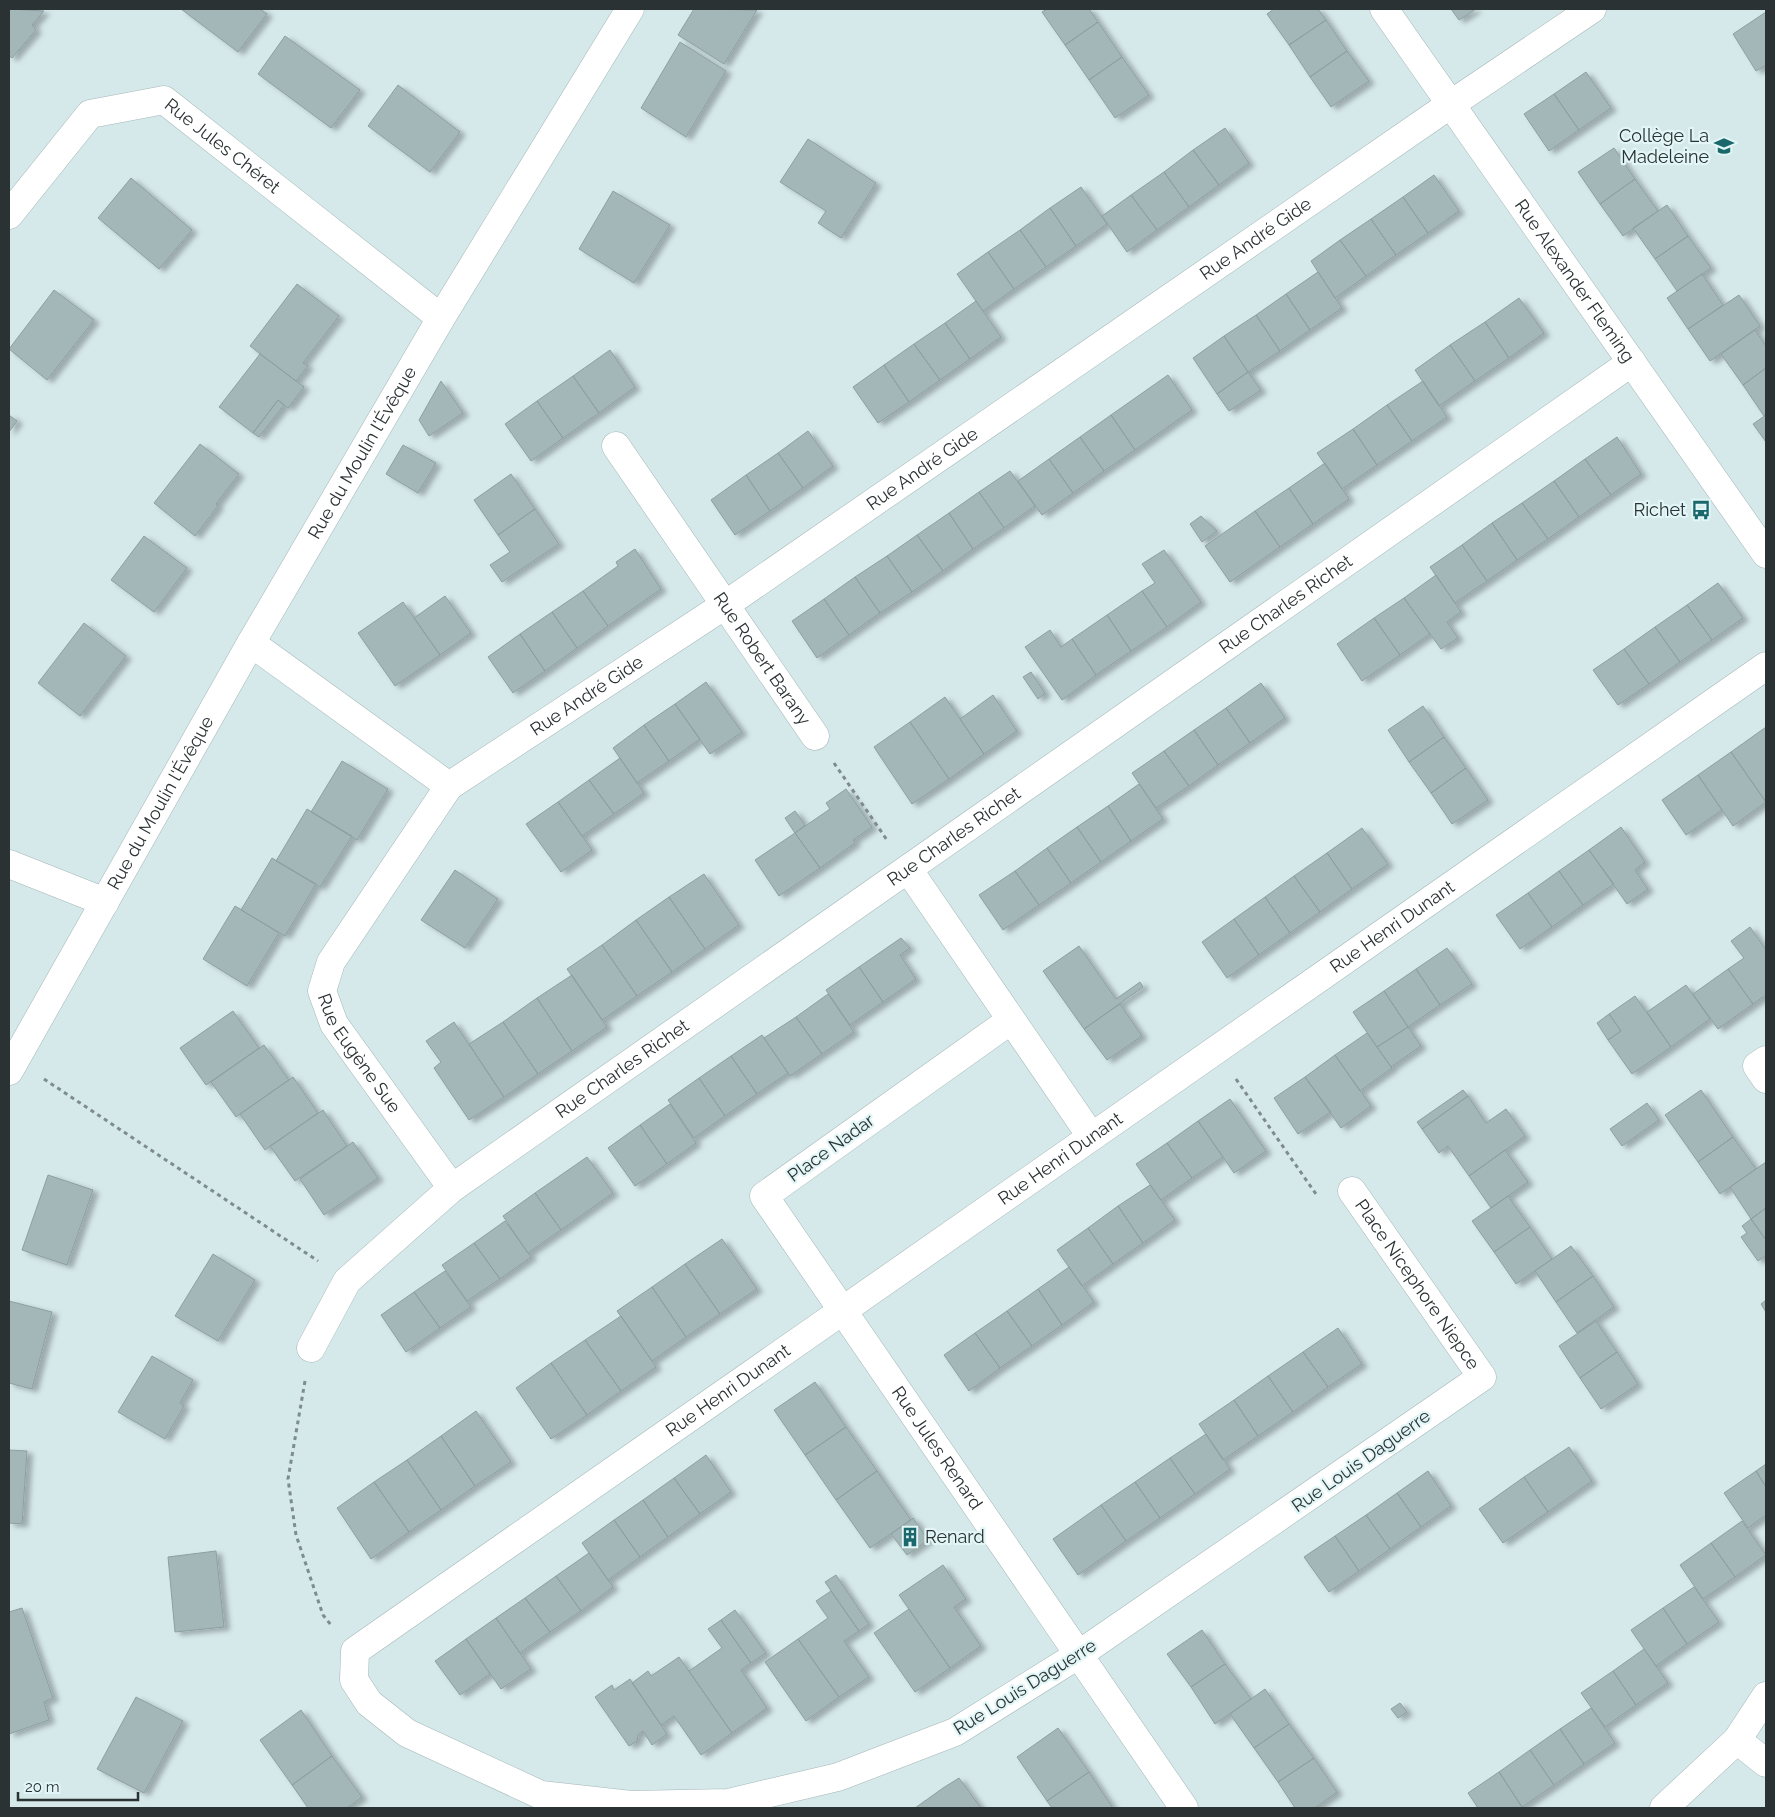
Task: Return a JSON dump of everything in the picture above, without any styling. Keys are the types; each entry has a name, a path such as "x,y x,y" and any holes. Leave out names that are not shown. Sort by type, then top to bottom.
{"street":[{"name":"Rue du Moulin l'Évêque","path":"12,1065 251,643 441,318 630,9"},
{"name":"Rue Alexander Fleming","path":"1384,9 1766,554"},
{"name":"Rue André Gide","path":"448,786 725,605 1451,104 1592,9"},
{"name":"Rue Jules Chéret","path":"9,215 90,114 164,100 441,318"},
{"name":"Rue Charles Richet","path":"310,1348 347,1281 452,1188 1632,362"},
{"name":"Rue Robert Barany","path":"616,446 815,736"},
{"path":"251,643 448,786"},
{"name":"Rue Henri Dunant","path":"355,1651 1766,666"},
{"name":"Rue Eugène Sue","path":"448,786 331,962 322,991 334,1024 452,1188"},
{"path":"9,864 105,902"},
{"path":"908,869 1091,1136"},
{"name":"Place Nadar","path":"842,1311 764,1196 1011,1020"},
{"path":"1766,1060 1757,1066 1766,1079"},
{"name":"Place Nicephore Niepce","path":"1352,1191 1482,1377"},
{"name":"Rue Jules Renard","path":"842,1311 1184,1808"},
{"name":"Rue Louis Daguerre","path":"355,1651 354,1680 369,1704 407,1733 540,1802 631,1805 728,1804 838,1777 955,1732 1078,1655 1482,1377"},
{"path":"1664,1808 1736,1740 1766,1696"},
{"path":"1736,1740 1766,1763"}],"path":[{"name":"Rue Robert Barany","path":"815,736 908,869"},
{"path":"1216,1049 1319,1199 1352,1191"},
{"path":"12,1065 347,1281"},
{"path":"310,1348 288,1479 289,1488 296,1535 323,1615 355,1651"}],"building":[{"path":"9,9 44,11 32,25 36,30 12,58 9,56"},
{"path":"181,9 260,9 267,14 238,52"},
{"path":"694,9 757,10 724,64 678,35"},
{"path":"1047,9 1089,9 1098,22 1065,45 1042,12"},
{"path":"1274,9 1318,9 1326,20 1289,45 1267,14"},
{"path":"1451,9 1476,9 1459,20"},
{"path":"1766,12 1766,65 1756,71 1733,34"},
{"path":"1326,20 1347,51 1310,77 1289,45"},
{"path":"1098,22 1122,57 1089,80 1065,45"},
{"path":"285,36 360,90 331,128 258,74"},
{"path":"680,42 726,71 686,137 641,108"},
{"path":"1347,51 1369,81 1331,107 1310,77"},
{"path":"1122,57 1149,95 1115,118 1089,80"},
{"path":"1586,72 1611,108 1579,130 1554,94"},
{"path":"398,85 460,132 430,172 368,126"},
{"path":"1554,94 1579,130 1549,151 1524,114"},
{"path":"1225,128 1249,163 1219,185 1193,150"},
{"path":"808,139 876,183 841,238 818,223 826,211 780,182"},
{"path":"1614,148 1635,179 1600,204 1578,172"},
{"path":"1193,150 1219,185 1189,207 1164,172"},
{"path":"1164,172 1189,207 1157,230 1131,195"},
{"path":"1434,175 1459,211 1428,233 1403,197"},
{"path":"131,178 192,230 159,269 98,218"},
{"path":"1635,179 1658,211 1623,236 1600,204"},
{"path":"1081,187 1107,224 1076,246 1050,208"},
{"path":"613,191 670,225 634,283 579,249"},
{"path":"1131,195 1157,230 1127,252 1102,216"},
{"path":"1403,197 1428,233 1396,255 1371,219"},
{"path":"1667,205 1688,236 1655,259 1633,228"},
{"path":"1050,208 1076,246 1046,267 1020,230"},
{"path":"1371,219 1396,255 1366,276 1340,240"},
{"path":"1020,230 1046,267 1014,289 988,252"},
{"path":"1688,236 1711,268 1677,291 1655,259"},
{"path":"1340,240 1366,276 1335,298 1311,261"},
{"path":"988,252 1014,289 983,311 957,274"},
{"path":"1318,272 1342,308 1310,330 1286,294"},
{"path":"1702,274 1723,305 1688,329 1667,298"},
{"path":"297,284 339,316 303,363 308,366 296,381 250,346"},
{"path":"54,290 94,320 47,380 9,349"},
{"path":"1286,294 1310,330 1280,351 1256,315"},
{"path":"1739,295 1760,326 1710,361 1688,329"},
{"path":"1519,298 1544,333 1509,358 1485,322"},
{"path":"976,301 1001,337 970,359 945,323"},
{"path":"1256,315 1280,351 1248,372 1224,336"},
{"path":"1485,322 1509,358 1475,381 1450,345"},
{"path":"945,323 970,359 940,380 914,344"},
{"path":"1755,330 1766,346 1766,368 1743,385 1721,354"},
{"path":"1224,336 1248,372 1217,394 1193,358"},
{"path":"914,344 940,380 909,402 884,365"},
{"path":"1450,345 1475,381 1439,406 1415,370"},
{"path":"610,350 635,387 599,413 573,376"},
{"path":"260,354 304,387 288,408 278,400 253,433 219,407"},
{"path":"884,365 909,402 878,423 853,387"},
{"path":"1766,368 1766,415 1764,416 1743,385"},
{"path":"1248,372 1261,390 1229,411 1217,394"},
{"path":"1168,375 1192,410 1135,450 1111,415"},
{"path":"573,376 599,413 563,438 537,401"},
{"path":"441,381 463,413 429,436 419,420"},
{"path":"1423,381 1447,417 1412,441 1387,405"},
{"path":"278,400 284,405 259,437 253,433"},
{"path":"537,401 563,438 531,461 505,424"},
{"path":"1387,405 1412,441 1377,465 1353,429"},
{"path":"9,415 17,421 9,432"},
{"path":"1111,415 1135,450 1104,471 1080,437"},
{"path":"1766,415 1766,442 1753,424"},
{"path":"1353,429 1377,465 1342,489 1317,453"},
{"path":"808,431 833,466 803,488 778,453"},
{"path":"1080,437 1104,471 1073,493 1049,459"},
{"path":"1617,437 1641,474 1611,495 1585,459"},
{"path":"200,444 239,474 195,536 154,503"},
{"path":"403,445 436,463 418,493 386,474"},
{"path":"778,453 803,488 770,511 746,475"},
{"path":"1049,459 1073,493 1042,515 1018,481"},
{"path":"1585,459 1611,495 1579,517 1554,481"},
{"path":"1325,463 1349,499 1313,524 1289,488"},
{"path":"1010,471 1035,506 1004,528 979,492"},
{"path":"511,474 535,509 498,535 474,500"},
{"path":"746,475 770,511 735,535 711,500"},
{"path":"1554,481 1579,517 1548,539 1522,503"},
{"path":"1289,488 1313,524 1280,547 1255,511"},
{"path":"979,492 1004,528 973,549 949,513"},
{"path":"1522,503 1548,539 1517,560 1492,523"},
{"path":"535,509 559,544 502,582 490,565 510,552 498,535"},
{"path":"1255,511 1280,547 1230,582 1205,546"},
{"path":"949,513 973,549 943,571 917,535"},
{"path":"1201,516 1217,531 1202,542 1190,524"},
{"path":"1492,523 1517,560 1487,581 1462,545"},
{"path":"917,535 943,571 912,592 887,556"},
{"path":"144,536 187,568 154,612 111,580"},
{"path":"1462,545 1487,581 1455,603 1430,567"},
{"path":"635,549 661,589 608,626 583,591 618,566 616,562"},
{"path":"1164,550 1201,602 1167,627 1142,591 1155,583 1142,564"},
{"path":"887,556 912,592 880,613 855,577"},
{"path":"1436,575 1461,612 1447,622 1458,638 1441,649 1404,598"},
{"path":"855,577 880,613 849,635 824,599"},
{"path":"1718,583 1743,618 1712,640 1687,605"},
{"path":"583,591 608,626 577,648 552,612"},
{"path":"1142,591 1167,627 1131,651 1107,615"},
{"path":"445,596 471,633 440,655 414,618"},
{"path":"1404,598 1430,634 1400,655 1374,618"},
{"path":"824,599 849,635 817,658 792,621"},
{"path":"403,602 440,655 395,686 358,633"},
{"path":"1687,605 1712,640 1680,662 1655,627"},
{"path":"552,612 577,648 545,671 520,634"},
{"path":"1107,615 1131,651 1096,675 1072,639"},
{"path":"1374,618 1400,655 1362,681 1337,644"},
{"path":"84,623 126,656 80,716 38,683"},
{"path":"1655,627 1680,662 1649,684 1624,649"},
{"path":"1050,630 1061,647 1072,639 1096,675 1062,700 1025,647"},
{"path":"520,634 545,671 513,693 488,657"},
{"path":"1624,649 1649,684 1618,705 1593,670"},
{"path":"1031,672 1045,693 1038,699 1023,677"},
{"path":"706,682 742,732 710,754 675,704"},
{"path":"1261,683 1285,718 1250,743 1226,708"},
{"path":"993,695 1017,731 984,754 960,719"},
{"path":"945,697 984,754 949,779 910,722"},
{"path":"675,704 700,739 669,761 644,725"},
{"path":"1423,706 1444,737 1409,762 1388,730"},
{"path":"1226,708 1250,743 1218,765 1194,730"},
{"path":"910,722 949,779 912,804 874,747"},
{"path":"644,725 669,761 637,783 613,748"},
{"path":"1766,727 1766,802 1731,752"},
{"path":"1194,730 1218,765 1189,786 1164,751"},
{"path":"1444,737 1466,768 1431,793 1409,762"},
{"path":"1164,751 1189,786 1156,808 1132,773"},
{"path":"1731,752 1766,802 1733,826 1698,775"},
{"path":"620,758 644,793 614,814 589,780"},
{"path":"342,761 388,789 357,840 311,812"},
{"path":"1466,768 1488,800 1452,824 1431,793"},
{"path":"1698,775 1722,810 1686,835 1662,800"},
{"path":"589,780 614,814 582,836 558,802"},
{"path":"1139,784 1163,819 1131,841 1108,806"},
{"path":"846,789 872,827 853,840 855,843 820,868 795,833 830,809 826,803"},
{"path":"558,802 592,850 561,872 526,824"},
{"path":"1108,806 1131,841 1101,862 1077,827"},
{"path":"307,809 352,836 320,887 276,861"},
{"path":"795,811 805,825 795,833 785,818"},
{"path":"1077,827 1101,862 1071,883 1047,848"},
{"path":"1621,827 1645,862 1635,870 1648,889 1627,904 1589,850"},
{"path":"1362,828 1388,864 1352,889 1327,853"},
{"path":"795,833 820,868 779,896 755,860"},
{"path":"1047,848 1071,883 1039,905 1015,871"},
{"path":"1589,850 1614,884 1583,905 1559,871"},
{"path":"1327,853 1352,889 1320,912 1294,876"},
{"path":"272,858 316,884 285,936 241,910"},
{"path":"455,870 498,899 465,948 421,920"},
{"path":"1015,871 1039,905 1003,930 979,895"},
{"path":"1559,871 1583,905 1552,927 1528,893"},
{"path":"704,874 739,925 705,949 669,897"},
{"path":"1294,876 1320,912 1290,933 1265,897"},
{"path":"1528,893 1552,927 1520,949 1496,915"},
{"path":"669,897 705,949 672,972 636,920"},
{"path":"1265,897 1290,933 1259,955 1234,919"},
{"path":"235,906 279,933 247,986 203,959"},
{"path":"1234,919 1259,955 1227,978 1202,942"},
{"path":"636,920 672,972 637,996 602,945"},
{"path":"1750,927 1766,950 1766,995 1753,1004 1728,969 1744,958 1731,941"},
{"path":"901,938 910,948 900,955 916,979 883,1002 859,967"},
{"path":"602,945 637,996 602,1020 567,969"},
{"path":"1079,946 1116,999 1140,982 1143,987 1084,1029 1043,971"},
{"path":"1447,948 1472,984 1440,1005 1416,969"},
{"path":"859,967 883,1002 850,1025 826,990"},
{"path":"1416,969 1440,1005 1408,1027 1384,991"},
{"path":"1728,969 1753,1004 1718,1029 1693,994"},
{"path":"572,975 607,1027 572,1051 537,998"},
{"path":"1686,985 1710,1019 1671,1047 1647,1012"},
{"path":"1384,991 1408,1027 1377,1047 1353,1012"},
{"path":"828,994 854,1032 822,1054 796,1017"},
{"path":"1635,996 1671,1047 1632,1074 1608,1040 1621,1031 1609,1014"},
{"path":"537,998 572,1051 538,1074 503,1022"},
{"path":"1120,1004 1142,1036 1107,1060 1084,1029"},
{"path":"233,1011 259,1048 206,1085 180,1048"},
{"path":"1609,1014 1621,1031 1608,1040 1597,1023"},
{"path":"796,1017 822,1054 790,1076 764,1038"},
{"path":"454,1022 504,1097 469,1120 434,1068 441,1062 426,1041"},
{"path":"503,1022 538,1074 504,1097 469,1044"},
{"path":"1408,1027 1421,1046 1391,1067 1377,1047"},
{"path":"1367,1033 1392,1068 1360,1091 1335,1055"},
{"path":"762,1035 788,1073 757,1094 731,1056"},
{"path":"264,1045 289,1080 236,1117 211,1082"},
{"path":"1335,1055 1371,1106 1341,1128 1305,1077"},
{"path":"731,1056 757,1094 725,1116 699,1078"},
{"path":"293,1077 318,1113 265,1150 240,1114"},
{"path":"1305,1077 1331,1112 1298,1134 1274,1098"},
{"path":"699,1078 725,1116 694,1138 668,1100"},
{"path":"1463,1090 1468,1096 1422,1129 1417,1122"},
{"path":"1701,1090 1733,1137 1698,1162 1665,1115"},
{"path":"1468,1096 1486,1123 1506,1109 1525,1136 1469,1176 1448,1146 1439,1153 1422,1129"},
{"path":"1230,1099 1266,1151 1234,1173 1198,1121"},
{"path":"1647,1103 1659,1120 1622,1146 1610,1129"},
{"path":"670,1104 696,1143 667,1164 640,1125"},
{"path":"323,1110 347,1146 295,1181 270,1146"},
{"path":"1198,1121 1223,1157 1192,1178 1167,1143"},
{"path":"640,1125 667,1164 635,1186 608,1148"},
{"path":"1733,1137 1756,1169 1720,1194 1698,1162"},
{"path":"353,1142 378,1178 324,1215 300,1179"},
{"path":"1167,1143 1192,1178 1161,1200 1136,1164"},
{"path":"1505,1150 1528,1182 1491,1208 1469,1176"},
{"path":"587,1157 613,1193 561,1230 535,1193"},
{"path":"1766,1162 1766,1208 1751,1219 1730,1187"},
{"path":"48,1175 93,1190 67,1265 22,1250"},
{"path":"1150,1185 1175,1220 1143,1243 1118,1206"},
{"path":"535,1193 561,1230 528,1253 503,1216"},
{"path":"1508,1196 1530,1227 1494,1252 1472,1221"},
{"path":"1118,1206 1143,1243 1113,1264 1088,1228"},
{"path":"1766,1208 1766,1240 1751,1219"},
{"path":"1751,1219 1766,1240 1766,1255 1758,1261 1741,1237 1747,1233 1742,1226"},
{"path":"505,1221 531,1257 500,1279 474,1243"},
{"path":"1530,1227 1552,1259 1516,1284 1494,1252"},
{"path":"1088,1228 1113,1264 1082,1286 1057,1250"},
{"path":"722,1239 757,1289 720,1314 685,1264"},
{"path":"474,1243 500,1279 467,1301 442,1265"},
{"path":"1571,1246 1593,1276 1556,1302 1535,1271"},
{"path":"213,1254 255,1280 218,1341 175,1316"},
{"path":"685,1264 720,1314 686,1337 652,1287"},
{"path":"1069,1267 1094,1302 1062,1325 1038,1289"},
{"path":"445,1271 471,1307 440,1328 414,1292"},
{"path":"1593,1276 1614,1307 1577,1333 1556,1302"},
{"path":"652,1287 686,1337 652,1361 617,1311"},
{"path":"1038,1289 1062,1325 1032,1346 1007,1311"},
{"path":"414,1292 440,1328 406,1352 381,1315"},
{"path":"1766,1300 1766,1312 1761,1304"},
{"path":"9,1301 52,1312 32,1389 9,1383"},
{"path":"1007,1311 1032,1346 1000,1368 975,1333"},
{"path":"621,1316 656,1367 621,1391 585,1340"},
{"path":"1596,1321 1617,1352 1580,1378 1559,1346"},
{"path":"1338,1328 1362,1364 1328,1387 1303,1352"},
{"path":"975,1333 1000,1368 969,1391 944,1355"},
{"path":"585,1340 621,1391 587,1415 551,1363"},
{"path":"1303,1352 1328,1387 1293,1412 1268,1376"},
{"path":"1617,1352 1638,1384 1601,1409 1580,1378"},
{"path":"152,1356 193,1380 180,1403 184,1406 165,1439 118,1412"},
{"path":"551,1363 587,1415 551,1439 516,1388"},
{"path":"1268,1376 1293,1412 1258,1436 1234,1400"},
{"path":"815,1382 846,1427 805,1455 774,1410"},
{"path":"1234,1400 1258,1436 1223,1460 1199,1424"},
{"path":"476,1411 511,1462 475,1486 441,1436"},
{"path":"846,1427 877,1471 836,1500 805,1455"},
{"path":"1206,1434 1230,1469 1195,1494 1170,1458"},
{"path":"441,1436 475,1486 441,1510 407,1460"},
{"path":"1569,1447 1592,1481 1548,1512 1524,1477"},
{"path":"9,1450 27,1451 22,1524 9,1523"},
{"path":"706,1455 731,1492 700,1514 674,1478"},
{"path":"1170,1458 1195,1494 1160,1518 1135,1482"},
{"path":"407,1460 441,1510 409,1532 374,1482"},
{"path":"1766,1464 1766,1487 1756,1471"},
{"path":"877,1471 911,1520 870,1548 836,1500"},
{"path":"1428,1471 1451,1506 1421,1527 1397,1493"},
{"path":"1756,1471 1766,1487 1766,1515 1748,1528 1724,1493"},
{"path":"1524,1477 1548,1512 1503,1543 1479,1509"},
{"path":"674,1478 700,1514 668,1537 643,1500"},
{"path":"374,1482 409,1532 371,1559 337,1508"},
{"path":"1135,1482 1160,1518 1126,1541 1101,1505"},
{"path":"1397,1493 1421,1527 1390,1549 1366,1515"},
{"path":"643,1500 668,1537 640,1557 614,1520"},
{"path":"1101,1505 1126,1541 1078,1575 1053,1539"},
{"path":"1366,1515 1390,1549 1359,1571 1335,1536"},
{"name":"Renard","path":"913,1518 928,1540 907,1555 891,1534"},
{"path":"614,1520 640,1557 608,1580 582,1543"},
{"path":"1742,1521 1766,1555 1735,1577 1711,1543"},
{"path":"1335,1536 1359,1571 1329,1592 1304,1557"},
{"path":"1711,1543 1735,1577 1703,1599 1680,1565"},
{"path":"216,1551 224,1627 175,1632 168,1557"},
{"path":"589,1553 613,1587 581,1611 556,1576"},
{"path":"943,1565 966,1599 954,1607 981,1646 950,1668 899,1595"},
{"path":"836,1575 869,1624 859,1631 825,1582"},
{"path":"556,1576 581,1611 550,1632 525,1598"},
{"path":"1694,1587 1719,1622 1687,1644 1663,1608"},
{"path":"831,1591 859,1631 844,1641 869,1677 839,1697 798,1639 828,1618 816,1601"},
{"path":"525,1598 550,1632 520,1653 496,1618"},
{"path":"22,1608 53,1698 44,1702 49,1720 9,1734 9,1612"},
{"path":"1663,1608 1687,1644 1656,1666 1631,1630"},
{"path":"909,1609 950,1668 915,1692 874,1633"},
{"path":"735,1610 766,1653 751,1663 721,1620"},
{"path":"496,1618 531,1669 501,1689 466,1639"},
{"path":"721,1620 751,1663 741,1670 767,1708 732,1733 689,1671 722,1648 708,1629"},
{"path":"1202,1630 1225,1664 1191,1687 1167,1654"},
{"path":"466,1639 490,1674 460,1695 435,1661"},
{"path":"798,1639 839,1697 806,1721 765,1662"},
{"path":"1644,1649 1668,1683 1636,1705 1613,1671"},
{"path":"679,1657 732,1733 701,1755 674,1716 661,1725 632,1683 648,1671 651,1676"},
{"path":"1225,1664 1251,1699 1215,1724 1191,1687"},
{"path":"1613,1671 1636,1705 1605,1727 1581,1693"},
{"path":"630,1679 667,1734 652,1745 643,1731 638,1735 637,1741 629,1746 595,1697 612,1685 614,1690"},
{"path":"1265,1689 1289,1724 1254,1748 1230,1714"},
{"path":"136,1697 183,1721 144,1793 97,1769"},
{"path":"1400,1703 1407,1712 1398,1718 1391,1709"},
{"path":"1591,1708 1615,1743 1584,1764 1560,1729"},
{"path":"301,1710 332,1756 292,1785 260,1740"},
{"path":"1289,1724 1314,1758 1278,1782 1254,1748"},
{"path":"1058,1728 1089,1772 1047,1801 1017,1757"},
{"path":"1560,1729 1584,1764 1554,1785 1530,1750"},
{"path":"1530,1750 1554,1785 1522,1807 1499,1772"},
{"path":"332,1756 362,1797 347,1808 308,1808 292,1785"},
{"path":"1314,1758 1337,1792 1315,1808 1295,1808 1278,1782"},
{"path":"1089,1772 1113,1808 1052,1808 1047,1801"},
{"path":"1499,1772 1522,1807 1478,1808 1468,1793"},
{"path":"959,1778 981,1808 915,1808 943,1788"}],"place":[{"name":"Collège La Madeleine","path":"1724,146"},
{"name":"Richet","path":"1701,510"},
{"name":"Renard","path":"910,1537"}]}
